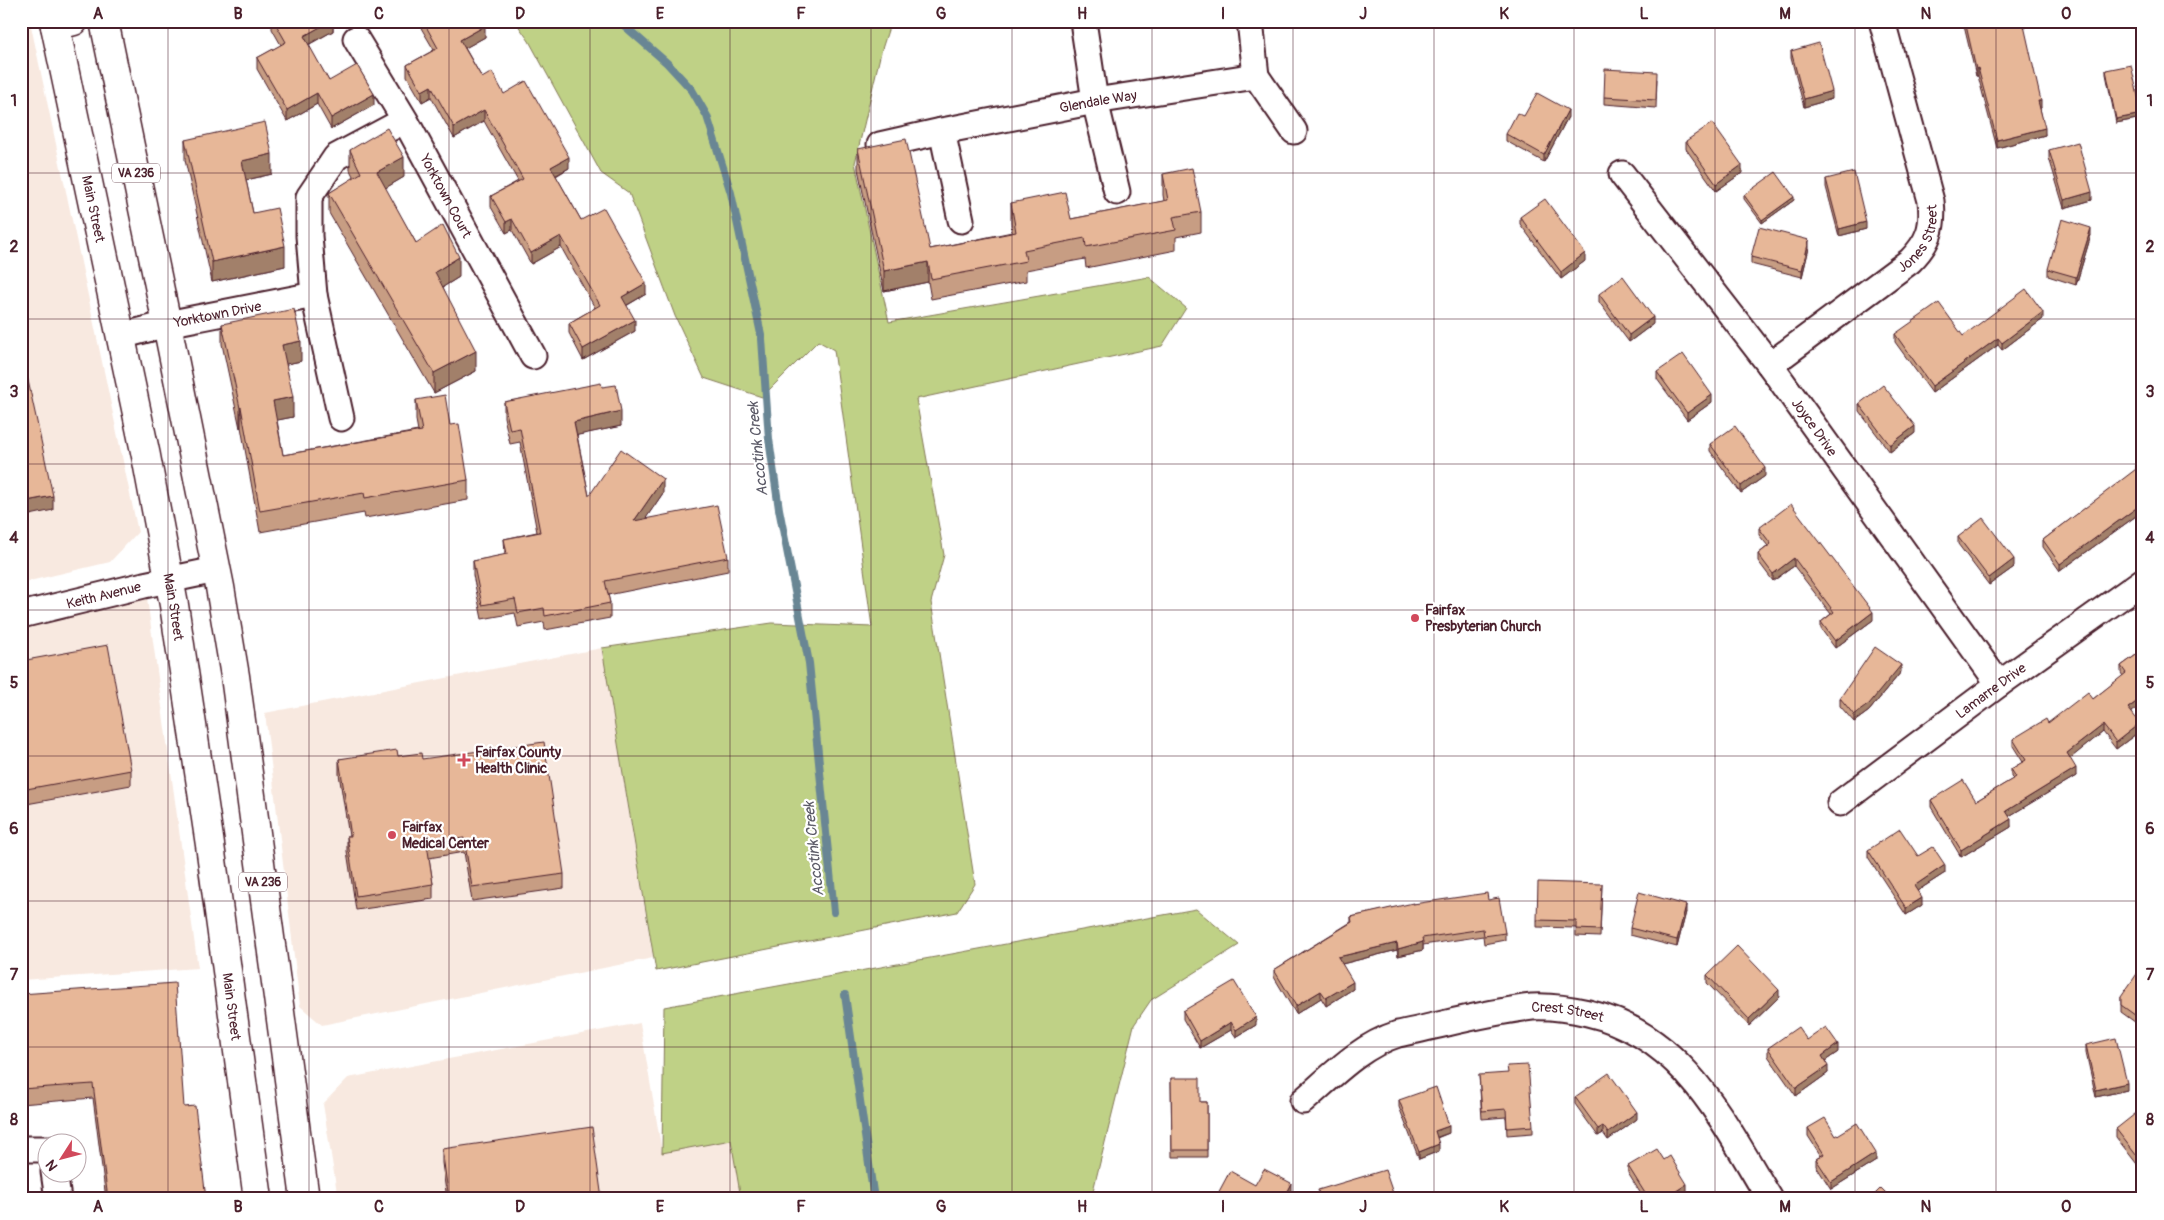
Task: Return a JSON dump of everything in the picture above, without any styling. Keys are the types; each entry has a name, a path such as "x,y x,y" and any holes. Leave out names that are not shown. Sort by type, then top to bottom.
{"main road":[{"name":"VA 236","path":"104,21 167,324 235,676 305,1199"},
{"name":"Main Street","path":"61,23 169,580 210,846 258,1199"}],"street":[{"path":"1083,21 1095,101 1117,192"},
{"path":"1250,21 1256,76 1294,132"},
{"name":"Jones Street","path":"1770,365 1910,261 1920,251 1930,233 1933,220 1930,201 1882,21"},
{"name":"Yorktown Court","path":"356,39 405,120 534,356"},
{"name":"Glendale Way","path":"880,145 1095,101 1256,76"},
{"path":"341,418 314,296 309,236 309,197 336,157 405,120"},
{"path":"942,131 961,220"},
{"name":"Joyce Drive","path":"1622,174 1770,365 1999,684"},
{"name":"Yorktown Drive","path":"121,336 167,324 314,296"},
{"name":"Keith Avenue","path":"21,615 216,570"},
{"name":"Lamarre Drive","path":"1840,803 1999,684 2143,581"},
{"name":"Crest Street","path":"1303,1101 1357,1054 1381,1040 1514,1010 1534,1007 1572,1009 1603,1016 1627,1026 1650,1039 1670,1054 1703,1091 1770,1199"},
{"path":"21,1149 38,1149"},
{"path":"55,1182 58,1199"}],"shaded area":[{"path":"21,21 30,21 138,532 110,562 21,583"},
{"path":"147,598 198,968 21,980 21,626"},
{"path":"602,648 653,958 322,1025 300,1006 265,713"},
{"path":"640,1023 662,1152 732,1140 741,1199 338,1199 323,1104 348,1078"}],"green space":[{"path":"515,21 891,21 881,52 855,163 889,322 1149,277 1186,308 1162,346 916,399 944,555 931,602 975,884 957,912 656,971 602,648 772,623 872,627 834,350 818,341 762,397 704,378 675,316 629,193 601,173 529,41"},
{"path":"1196,909 1239,945 1151,1000 1134,1025 1091,1199 741,1199 731,1140 662,1153 664,1007"}],"building":[{"path":"274,21 331,21 304,36 329,81 357,65 374,94 331,118 317,93 287,110 257,58 286,42"},
{"path":"423,21 482,21 485,26 460,40 482,78 492,72 504,94 526,81 569,157 551,167 581,220 604,208 646,283 622,297 635,320 583,349 569,323 600,305 561,236 531,253 512,219 506,222 491,196 523,179 484,110 454,127 431,86 422,91 407,65 438,48"},
{"path":"1965,21 2023,21 2041,101 2038,101 2045,128 1997,140 1978,68 1976,69"},
{"path":"1819,43 1832,91 1804,99 1791,51"},
{"path":"2131,65 2142,114 2116,119 2106,70"},
{"path":"1605,69 1657,72 1656,100 1604,97"},
{"path":"1537,93 1568,110 1544,155 1506,134 1517,113 1524,116"},
{"path":"265,122 272,154 242,161 253,213 277,208 285,246 212,262 185,140"},
{"path":"1712,123 1742,165 1716,184 1686,141"},
{"path":"387,128 404,157 377,172 416,243 443,225 459,257 435,272 476,351 434,373 329,193 361,173 350,150"},
{"path":"906,139 930,249 1016,232 1011,203 1065,192 1071,219 1168,200 1163,174 1192,168 1201,212 1173,217 1176,230 1086,247 1085,238 1024,250 1026,261 931,279 928,262 884,271 858,149"},
{"path":"2078,142 2092,192 2064,200 2049,150"},
{"path":"1776,172 1794,197 1762,220 1744,195"},
{"path":"1854,172 1866,222 1839,229 1826,179"},
{"path":"1545,199 1585,253 1561,272 1520,217"},
{"path":"2062,219 2091,228 2076,277 2048,269"},
{"path":"1759,227 1809,240 1802,270 1751,257"},
{"path":"1623,276 1653,317 1629,335 1599,294"},
{"path":"2026,289 2043,312 2002,343 1998,338 1932,386 1895,334 1939,303 1963,336"},
{"path":"294,309 301,341 282,345 293,397 273,401 283,455 422,431 416,400 445,395 450,425 459,424 468,480 365,498 364,493 260,511 241,407 222,324"},
{"path":"21,348 53,496 21,502"},
{"path":"1683,354 1712,395 1687,413 1657,372"},
{"path":"601,383 602,387 616,385 621,411 574,422 589,496 621,449 663,479 634,521 717,505 728,557 605,581 610,603 545,616 544,608 518,613 515,599 482,605 473,561 507,554 504,539 540,532 520,428 510,430 504,402"},
{"path":"1883,385 1915,426 1890,445 1859,404"},
{"path":"1735,426 1765,468 1741,486 1710,444"},
{"path":"2143,461 2143,503 2060,564 2043,540 2140,466 2136,465"},
{"path":"1791,504 1873,612 1835,641 1821,622 1834,612 1794,558 1773,574 1758,554 1771,544 1759,528"},
{"path":"1983,518 2014,559 1989,578 1958,537"},
{"path":"108,645 131,770 21,790 21,661"},
{"path":"1875,647 1901,665 1869,704 1854,715 1840,698"},
{"path":"2143,650 2143,697 2128,708 2140,723 2116,742 2103,725 2067,753 2076,768 2006,811 2011,819 1961,850 1931,800 1963,780 1976,801 2016,777 2011,769 2026,760 2013,739 2046,719 2048,723 2088,692 2093,699 2126,673 2121,666"},
{"path":"544,742 564,874 472,887 464,838 427,844 433,884 356,896 347,836 351,836 339,759 397,750 398,756 421,753 422,759"},
{"path":"1900,829 1918,856 1933,847 1945,865 1914,886 1922,898 1906,908 1868,850"},
{"path":"1538,882 1602,884 1600,930 1576,929 1576,921 1537,920"},
{"path":"1639,892 1686,905 1677,940 1630,928"},
{"path":"1487,893 1488,900 1499,898 1505,933 1484,936 1483,929 1422,938 1423,942 1398,949 1397,943 1338,957 1353,982 1326,998 1321,991 1296,1006 1274,970 1352,922 1351,917 1413,903"},
{"path":"1737,946 1779,990 1749,1019 1707,975"},
{"path":"2143,965 2143,1012 2139,1018 2121,1005 2121,997"},
{"path":"1234,981 1256,1017 1236,1030 1231,1022 1200,1041 1183,1011"},
{"path":"175,983 184,1107 195,1106 206,1199 108,1199 93,1084 21,1089 21,994"},
{"path":"1798,1027 1807,1040 1826,1027 1838,1044 1822,1056 1828,1066 1796,1088 1768,1048"},
{"path":"2116,1038 2127,1083 2096,1090 2086,1045"},
{"path":"1528,1065 1533,1126 1507,1128 1506,1109 1482,1111 1479,1075 1508,1073 1507,1066"},
{"path":"1609,1073 1637,1112 1608,1133 1603,1126 1598,1129 1575,1097"},
{"path":"1171,1078 1200,1078 1200,1102 1207,1102 1207,1150 1172,1150"},
{"path":"1436,1087 1449,1126 1435,1131 1439,1144 1419,1152 1399,1100"},
{"path":"2140,1110 2143,1114 2143,1160 2140,1160 2116,1129"},
{"path":"1825,1118 1836,1136 1857,1123 1876,1153 1831,1182 1816,1159 1824,1154 1808,1128"},
{"path":"592,1127 602,1199 449,1199 442,1149"},
{"path":"1657,1149 1664,1160 1670,1156 1687,1184 1664,1199 1660,1199 1657,1194 1648,1198 1628,1166"},
{"path":"1264,1169 1291,1183 1283,1199 1215,1199 1230,1171 1255,1185"},
{"path":"1385,1170 1395,1199 1320,1199 1318,1190"},
{"path":"1881,1188 1892,1199 1870,1199"}],"waterway":[{"name":"Accotink Creek","path":"619,21 667,63 692,90 707,116 731,193 762,339 769,439 779,509 809,663 834,912"},
{"name":"Accotink Creek","path":"845,995 874,1199"}],"place":[{"name":"Fairfax Presbyterian Church","path":"1415,618"},
{"name":"Fairfax County Health Clinic","path":"464,760"},
{"name":"Fairfax Medical Center","path":"392,835"}]}
